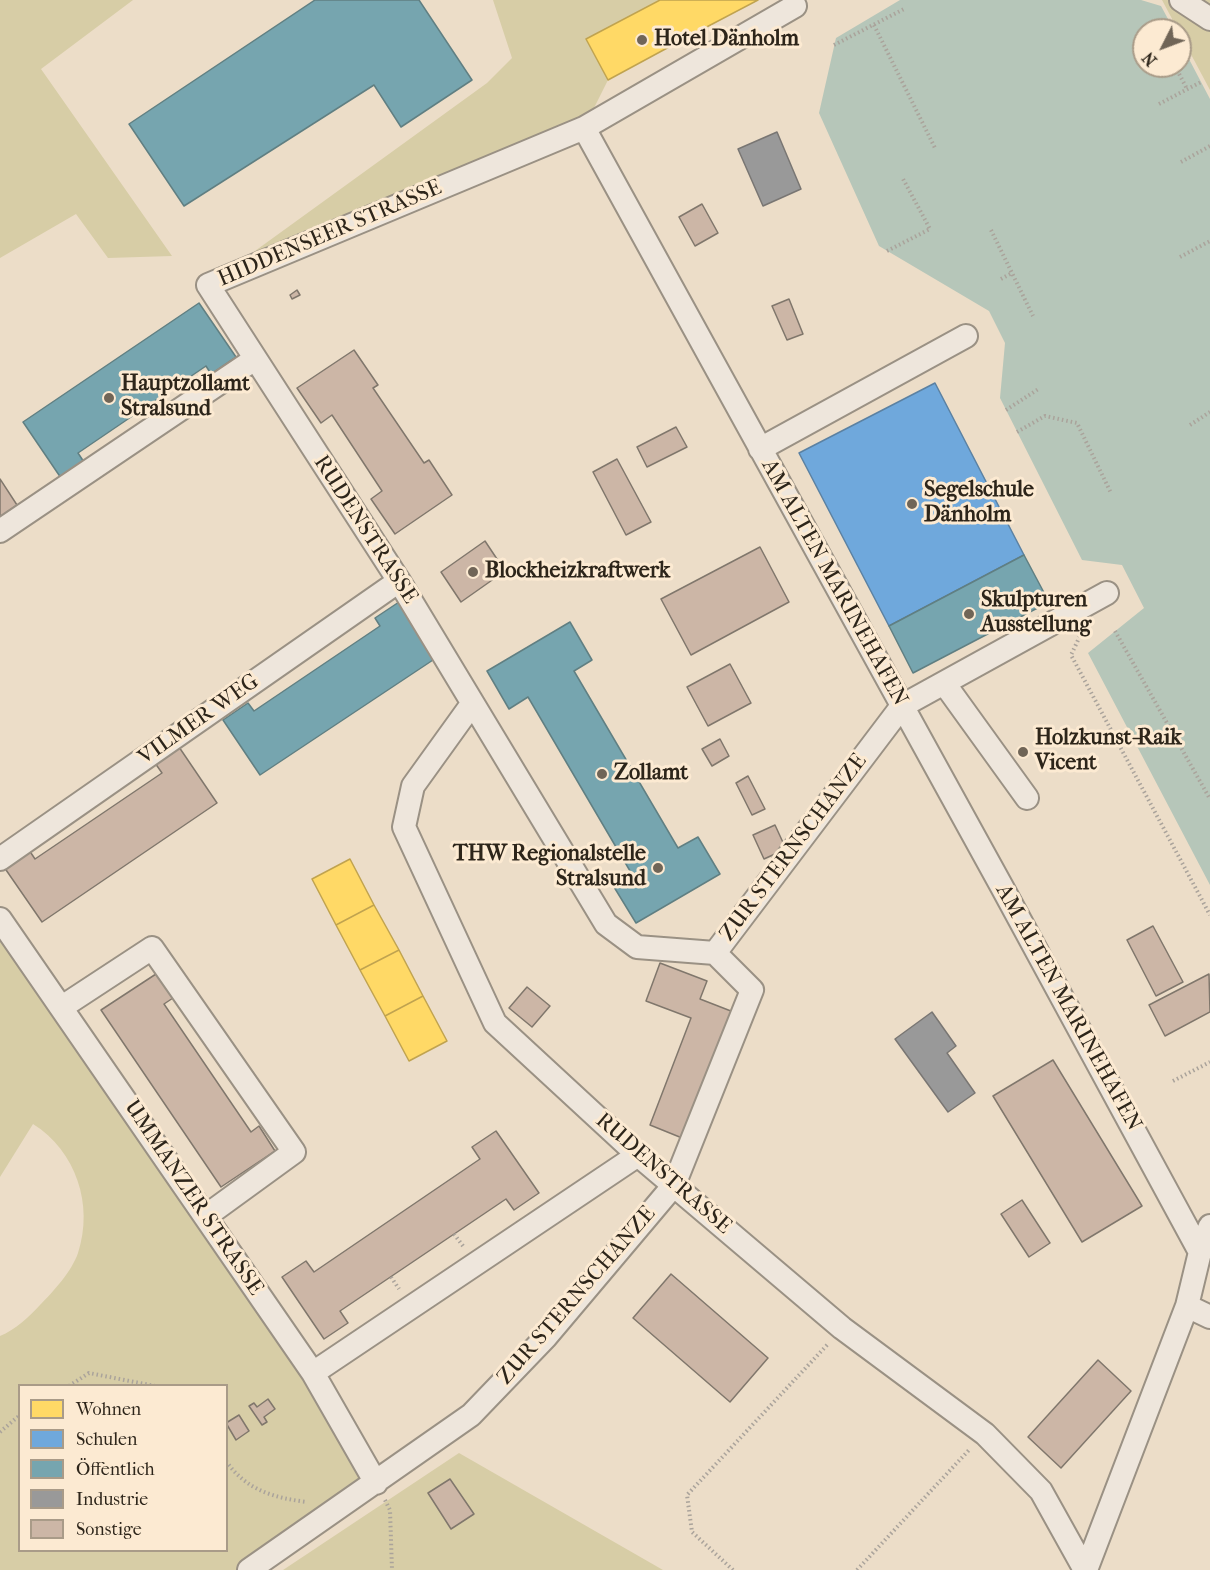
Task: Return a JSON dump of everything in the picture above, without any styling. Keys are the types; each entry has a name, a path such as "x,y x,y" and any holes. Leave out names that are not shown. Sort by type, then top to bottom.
{"street":[{"path":"1181,0 1210,20"},
{"path":"584,128 795,6"},
{"name":"HIDDENSEER STRASSE","path":"255,358 208,285 584,128"},
{"name":"AM ALTEN MARINEHAFEN","path":"584,128 1200,1252"},
{"path":"760,449 966,336"},
{"path":"0,531 255,358"},
{"name":"RUDENSTRASSE","path":"255,358 399,581 606,924 638,947 716,952"},
{"name":"VILMER WEG","path":"0,860 399,581"},
{"path":"902,706 1107,593"},
{"path":"944,683 1027,798"},
{"name":"RUDENSTRASSE","path":"472,704 413,786 404,827 495,1023 639,1155 842,1328 985,1434 1041,1491 1086,1570"},
{"name":"ZUR STERNSCHANZE","path":"249,1570 471,1415 545,1338 674,1185 752,990 716,952 902,706"},
{"name":"UMMANZER STRASSE","path":"0,919 313,1372 376,1483"},
{"path":"62,1007 152,948 294,1152 206,1216"},
{"path":"313,1372 639,1155"},
{"path":"1086,1570 1187,1306 1200,1252 1210,1226"},
{"path":"1187,1306 1210,1317"}],"path":[{"path":"834,45 906,8"},
{"path":"874,25 935,148"},
{"path":"1181,78 1187,89"},
{"path":"1159,104 1201,82"},
{"path":"1181,162 1210,146"},
{"path":"887,250 930,230 902,177"},
{"path":"991,230 1033,316"},
{"path":"1180,257 1210,241"},
{"path":"1001,279 1012,273"},
{"path":"1006,410 1040,388"},
{"path":"1190,425 1210,412"},
{"path":"1017,432 1046,416 1077,423 1111,493"},
{"path":"1071,613 1080,636 1071,656 1210,915"},
{"path":"1115,632 1210,799"},
{"path":"1173,1082 1210,1062"},
{"path":"733,1570 692,1532 687,1495 842,1328"},
{"path":"72,1384 89,1373 145,1384"},
{"path":"0,1432 18,1417"},
{"path":"857,1570 985,1434"},
{"path":"228,1464 238,1478 278,1499 341,1507"},
{"path":"376,1483 390,1510 392,1570"}],"shaded area":[{"path":"0,0 133,0 41,69 172,256 108,258 76,214 0,258"},
{"path":"493,0 660,0 586,39 608,80 584,128 208,285 487,83 512,58"},
{"path":"900,0 1141,0 1161,6 1168,18 1132,18 1132,78 1192,78 1192,65 1210,99 1210,885 1088,653 1144,608 1122,565 1082,560 1000,398 1005,343 989,311 879,246 819,113 836,38"},
{"path":"1162,0 1210,0 1210,90 1192,56 1192,18 1172,18"},
{"path":"0,919 376,1483 249,1570 0,1570 0,1336 26,1318 51,1294 67,1274 78,1253 84,1216 78,1181 70,1164 48,1135 33,1124 0,1177"},
{"path":"459,1453 663,1570 283,1570"}],"building: Wohnen":[{"name":"Hotel Dänholm","path":"660,0 758,0 699,31 702,38 685,46 682,40 608,80 586,39"},
{"path":"350,859 374,905 336,925 312,879"},
{"path":"374,905 399,950 360,970 336,925"},
{"path":"399,950 423,996 385,1016 360,970"},
{"path":"423,996 447,1041 409,1061 385,1016"}],"building: Schulen":[{"name":"Segelschule Dänholm","path":"935,383 1024,555 889,626 799,453"}],"building: Öffentlich":[{"path":"315,0 419,0 472,80 401,127 374,85 184,206 129,124"},
{"name":"Hauptzollamt Stralsund","path":"199,303 236,357 211,374 206,366 78,453 84,462 61,478 23,422"},
{"name":"Skulpturen Ausstellung","path":"1024,555 1049,602 913,673 889,626"},
{"path":"399,602 436,658 260,775 223,720 248,703 254,711 380,626 375,618"},
{"path":"570,622 592,660 574,671 678,848 698,837 720,874 636,923 614,887 633,876 528,697 509,709 487,671"}],"building: Industrie":[{"path":"777,132 801,189 763,206 738,149"},
{"path":"932,1012 956,1046 947,1053 975,1093 948,1112 895,1039"}],"building: Sonstige":[{"path":"702,204 718,233 695,246 679,217"},
{"path":"297,290 300,295 292,299 290,295"},
{"path":"789,299 803,334 787,340 772,306"},
{"path":"354,350 378,385 373,388 424,463 429,460 452,495 395,534 371,499 382,491 332,415 321,423 297,388"},
{"path":"676,427 687,447 647,467 637,447"},
{"path":"617,459 651,522 626,535 593,472"},
{"path":"0,479 17,505 0,517"},
{"name":"Blockheizkraftwerk","path":"485,541 505,571 461,602 441,572"},
{"path":"760,547 789,602 691,655 661,599"},
{"path":"730,664 751,703 708,726 687,687"},
{"path":"720,739 729,756 712,766 702,749"},
{"path":"179,747 217,803 42,922 4,867 29,850 35,859 162,773 155,763"},
{"path":"748,776 765,809 752,815 736,783"},
{"path":"775,825 786,849 764,859 753,835"},
{"path":"1153,926 1183,982 1156,996 1127,940"},
{"path":"660,963 707,981 700,999 736,1013 687,1140 650,1125 691,1018 646,1001"},
{"path":"156,974 173,998 164,1004 251,1132 259,1126 275,1151 221,1187 101,1010"},
{"path":"1209,974 1210,1012 1165,1036 1149,1005"},
{"path":"527,987 550,1006 532,1027 509,1008"},
{"path":"1053,1060 1142,1206 1082,1242 993,1096"},
{"path":"496,1131 539,1193 514,1210 506,1199 340,1311 348,1323 324,1339 282,1277 306,1261 314,1272 480,1159 472,1147"},
{"path":"1022,1200 1050,1243 1029,1257 1001,1214"},
{"path":"671,1274 768,1358 730,1402 633,1318"},
{"path":"1098,1360 1131,1391 1061,1468 1028,1437"},
{"path":"268,1399 275,1409 264,1417 267,1422 262,1425 249,1406 254,1403 257,1407"},
{"path":"239,1415 249,1431 236,1440 228,1426 228,1422"},
{"path":"450,1479 474,1514 451,1529 428,1493"}],"place":[{"name":"Hotel Dänholm","path":"642,40"},
{"name":"Hauptzollamt Stralsund","path":"109,398"},
{"name":"Segelschule Dänholm","path":"912,504"},
{"name":"Blockheizkraftwerk","path":"473,572"},
{"name":"Skulpturen Ausstellung","path":"969,614"},
{"name":"Holzkunst-Raik Vicent","path":"1023,752"},
{"name":"Zollamt","path":"602,774"},
{"name":"THW Regionalstelle Stralsund","path":"658,868"}]}
